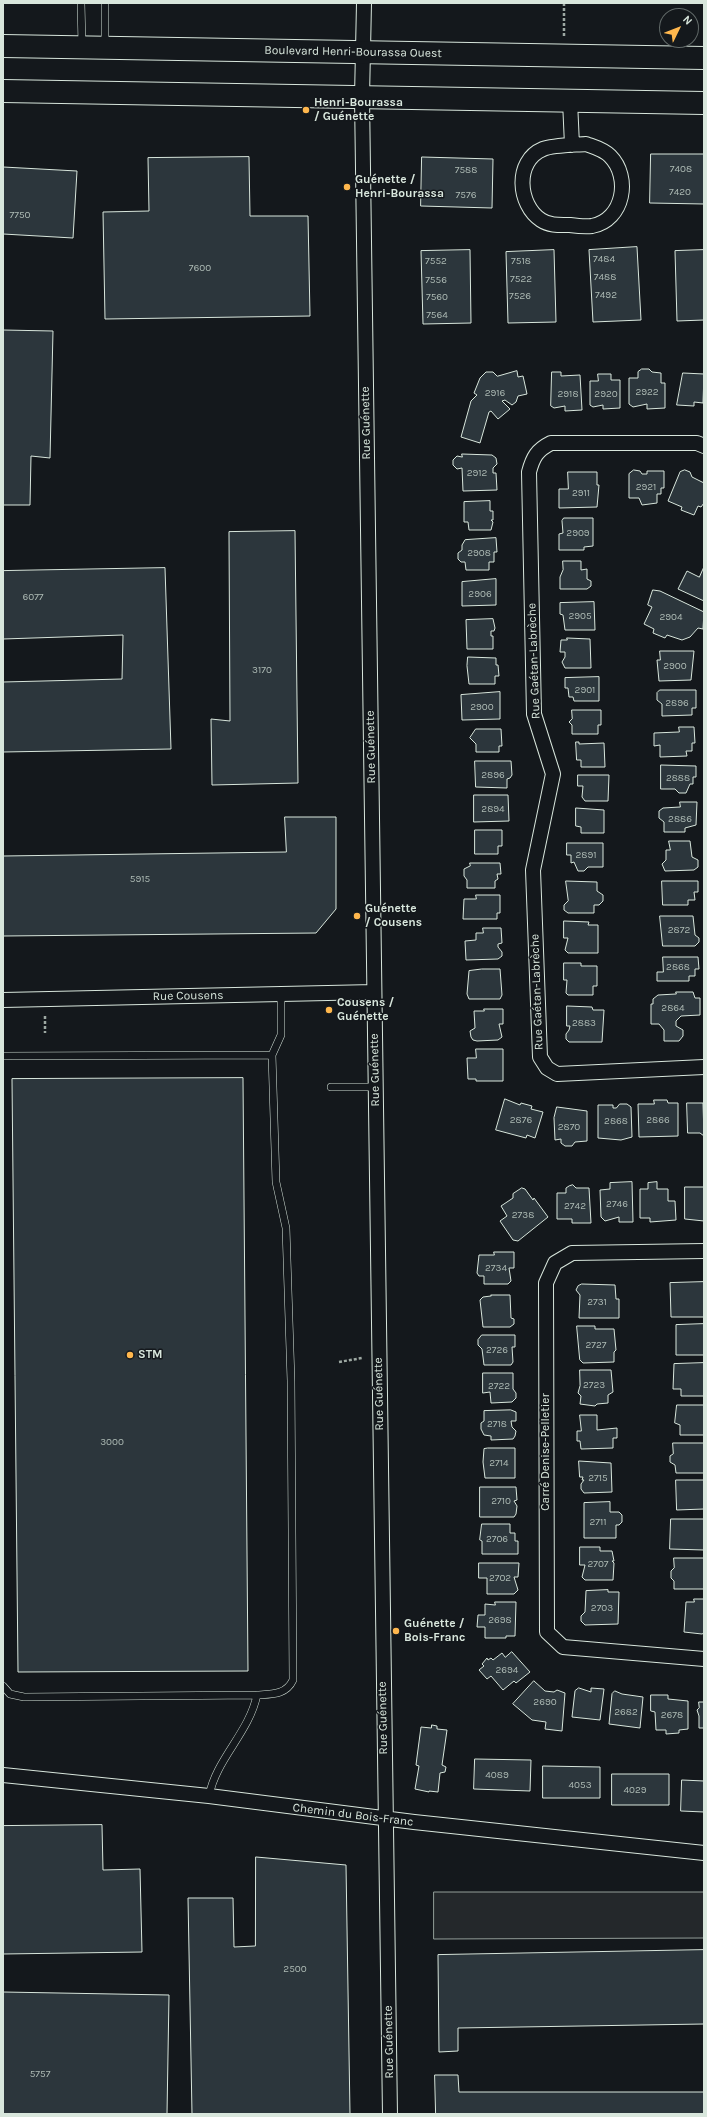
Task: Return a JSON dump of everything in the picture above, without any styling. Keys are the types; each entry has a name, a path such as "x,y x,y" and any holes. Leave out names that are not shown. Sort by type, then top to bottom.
{"main road":[{"name":"Boulevard Henri-Bourassa Ouest","path":"3,46 704,58"},
{"path":"3,91 704,103"}],"street":[{"name":"Rue Guénette","path":"364,3 362,97 390,2114"},
{"path":"570,101 572,145"},
{"path":"586,144 598,148 609,155 618,165 622,177 623,190 619,203 612,214 602,222 592,226 552,225 541,220 529,206 522,190 523,177 527,166 534,156 543,149 572,145 586,144"},
{"name":"Rue Gaétan-Labrèche","path":"704,446 697,443 551,443 539,449 533,458 530,472 534,714 553,774 533,870 540,1057 547,1068 556,1074 704,1067"},
{"name":"Rue Cousens","path":"3,1000 374,992"},
{"name":"Carré Denise-Pelletier","path":"704,1252 572,1253 555,1263 546,1283 547,1632 563,1647 704,1659"},
{"name":"Chemin du Bois-Franc","path":"3,1775 208,1796 385,1819 704,1853"}],"lane":[{"path":"81,3 83,48"},
{"path":"104,3 105,48"},
{"path":"3,1686 10,1694 24,1697 257,1695 281,1692 290,1685 294,1673 291,1381 286,1228 276,1182 272,1055 281,1035 281,994"},
{"path":"3,1056 272,1055"},
{"path":"331,1087 375,1088"},
{"path":"208,1796 214,1777 251,1716 257,1695"}],"path":[{"path":"564,3 564,42"},
{"path":"45,1016 45,1033"},
{"path":"339,1362 362,1358"}],"shaded area":[{"path":"434,1892 704,1892 704,1938 434,1939"}],"building":[{"path":"651,154 704,154 704,204 650,203"},
{"path":"249,157 250,216 308,216 310,316 105,319 103,212 149,211 148,158"},
{"path":"422,157 493,159 492,208 421,206"},
{"path":"3,167 77,171 73,238 3,234"},
{"path":"637,247 641,320 593,322 589,250"},
{"path":"470,250 471,323 423,324 421,251"},
{"path":"554,250 556,322 508,323 506,252"},
{"path":"704,250 704,320 677,321 675,251"},
{"path":"3,330 53,331 50,458 31,456 30,505 3,505"},
{"path":"642,369 649,369 652,372 661,373 661,383 665,383 665,408 647,409 647,404 633,407 629,404 629,378 638,378 638,372"},
{"path":"517,371 518,377 523,376 527,394 518,396 516,402 512,405 505,400 502,401 510,409 498,419 491,411 489,412 480,443 461,437 471,401 477,395 474,393 480,378 486,372 493,372 497,376"},
{"path":"552,372 561,372 561,376 580,375 582,410 565,411 565,406 554,408 551,406"},
{"path":"683,373 704,374 703,403 694,402 694,406 677,405"},
{"path":"598,374 611,374 611,380 620,380 620,408 603,409 603,405 593,407 590,405 590,381 598,381"},
{"path":"462,454 492,455 496,458 497,464 493,468 493,473 496,473 497,490 463,491 462,468 457,469 453,465 453,460 457,456 462,457"},
{"path":"634,470 640,471 642,474 647,474 647,471 664,471 664,488 661,488 661,494 657,494 657,503 642,505 639,498 629,498 629,474"},
{"path":"685,470 690,472 692,477 704,483 704,503 701,507 698,506 694,515 681,510 682,507 668,501 680,472"},
{"path":"568,472 597,472 597,485 599,485 597,507 559,508 559,489 568,489"},
{"path":"490,501 490,511 493,511 491,530 469,530 468,522 464,522 464,502"},
{"path":"564,518 593,518 593,546 584,547 584,550 559,550 559,534 563,533 562,521"},
{"path":"295,531 298,783 212,785 211,719 230,721 229,532"},
{"path":"496,538 497,552 494,552 494,562 489,562 489,570 466,570 465,562 461,562 458,559 458,553 462,550 462,545 465,540"},
{"path":"563,561 581,561 581,570 587,569 587,579 591,581 591,586 587,589 560,589 560,577 563,570"},
{"path":"704,567 704,601 678,589 687,571 699,577"},
{"path":"165,568 171,749 3,752 3,682 122,679 123,635 3,639 3,571"},
{"path":"496,579 496,605 462,606 462,582"},
{"path":"653,590 660,591 704,612 703,629 698,628 690,637 682,640 667,635 665,638 653,633 654,629 644,624 652,607 648,605"},
{"path":"594,602 595,630 565,630 563,615 560,614 560,603"},
{"path":"493,619 495,628 494,631 491,631 491,636 493,636 493,649 467,649 466,620"},
{"path":"567,638 590,639 591,668 565,668 562,662 565,657 565,652 560,652 561,640 567,640"},
{"path":"660,651 694,651 691,680 659,681 657,660 660,660"},
{"path":"468,657 496,658 499,676 495,676 495,684 469,684 467,666"},
{"path":"599,677 599,701 574,701 573,697 569,697 568,688 565,688 565,678"},
{"path":"660,690 696,690 696,708 692,708 692,715 662,716 662,704 657,700 657,693"},
{"path":"500,692 500,719 462,720 461,695"},
{"path":"572,710 601,710 601,725 598,725 598,734 572,734 572,725 569,722 572,719"},
{"path":"679,727 694,727 695,743 692,743 692,751 686,751 687,756 660,757 660,745 654,746 654,733 679,732"},
{"path":"476,729 501,729 502,746 499,746 499,752 476,752 476,744 470,738"},
{"path":"576,742 579,742 579,744 604,743 605,767 581,767 581,760 577,760"},
{"path":"475,761 511,761 512,775 507,779 507,788 476,787"},
{"path":"661,765 696,766 696,777 693,777 693,784 690,784 686,793 679,793 675,789 661,789"},
{"path":"578,775 609,775 608,801 585,801 582,797 583,786 578,786"},
{"path":"474,795 508,795 509,821 474,822"},
{"path":"680,802 697,802 696,825 685,828 685,832 664,832 664,822 659,818 659,811 663,808 680,807"},
{"path":"576,808 604,810 604,833 581,833 581,827 576,826"},
{"path":"285,817 336,817 336,909 316,933 3,936 3,856 286,852"},
{"path":"475,830 502,830 502,846 498,846 498,854 475,854"},
{"path":"669,841 690,841 692,857 698,860 698,867 694,870 665,871 662,864 666,860 666,850 670,850"},
{"path":"567,843 603,843 603,867 588,867 584,871 578,871 574,862 571,863 571,855 567,855"},
{"path":"470,863 500,863 501,874 497,874 498,879 495,881 495,888 467,888 467,880 464,876 464,869 470,866"},
{"path":"566,881 597,882 597,891 603,895 603,901 599,905 594,905 594,913 568,913 564,910 564,905 568,901"},
{"path":"662,881 698,881 698,892 694,892 695,900 688,900 688,905 663,905"},
{"path":"476,895 500,895 500,913 497,913 497,919 463,919 464,899 476,899"},
{"path":"660,916 693,916 695,935 699,938 699,942 695,946 663,946"},
{"path":"564,921 589,922 588,925 598,925 598,953 568,953 565,950 568,938 564,938"},
{"path":"483,928 501,928 502,943 498,944 498,947 502,952 502,956 498,959 466,960 465,941 476,940 476,933 483,933"},
{"path":"663,957 698,957 699,969 695,969 695,976 689,976 689,981 657,981 657,972 663,972"},
{"path":"564,963 581,963 581,966 597,966 597,986 593,986 593,995 568,995 566,993 567,980 564,980"},
{"path":"500,969 502,995 500,999 469,999 467,994 469,971"},
{"path":"676,992 693,992 695,998 700,998 700,1015 681,1016 676,1021 676,1026 683,1030 683,1036 679,1041 664,1041 664,1030 659,1024 651,1024 651,1004 653,1004 653,999 658,995 676,994"},
{"path":"567,1006 592,1007 593,1010 604,1010 602,1042 569,1042 566,1039 566,1034 570,1026 567,1026"},
{"path":"484,1009 503,1009 503,1024 499,1024 502,1037 498,1040 477,1041 473,1040 471,1037 470,1031 475,1028 474,1011 484,1011"},
{"path":"476,1049 503,1049 503,1081 476,1081 476,1079 468,1079 467,1058 476,1058"},
{"name":"STM","path":"243,1078 248,1671 18,1672 12,1079"},
{"path":"505,1099 520,1105 521,1103 532,1106 531,1109 543,1112 535,1138 527,1135 526,1138 496,1130"},
{"path":"654,1100 667,1100 668,1103 678,1103 678,1136 639,1137 638,1104 654,1104"},
{"path":"687,1103 703,1103 704,1136 700,1133 688,1133"},
{"path":"620,1104 627,1104 631,1107 632,1137 621,1140 598,1138 598,1105 613,1105 613,1108 616,1108"},
{"path":"557,1107 587,1111 587,1141 575,1142 572,1146 565,1146 561,1143 561,1139 555,1140 554,1118"},
{"path":"632,1182 633,1222 619,1222 619,1217 605,1221 601,1217 600,1190 610,1189 610,1183"},
{"path":"657,1182 657,1189 668,1189 668,1201 675,1201 676,1220 650,1222 650,1218 640,1218 640,1189 648,1189 648,1183"},
{"path":"573,1185 576,1188 589,1188 591,1223 572,1223 572,1219 557,1219 557,1193 566,1193 566,1188"},
{"path":"685,1187 704,1187 704,1221 685,1219"},
{"path":"522,1188 525,1189 533,1200 534,1198 548,1217 518,1241 513,1240 500,1221 507,1216 501,1206 513,1198 513,1194"},
{"path":"494,1252 514,1252 514,1268 509,1268 511,1281 508,1284 484,1284 484,1276 479,1276 477,1273 479,1255 494,1255"},
{"path":"704,1282 704,1317 671,1317 670,1283"},
{"path":"582,1284 615,1285 616,1299 619,1299 619,1318 579,1318 580,1295 576,1290 578,1286"},
{"path":"491,1295 510,1295 511,1318 514,1319 514,1324 510,1327 483,1327 480,1300 483,1297"},
{"path":"704,1324 704,1355 676,1355 676,1325"},
{"path":"577,1326 595,1326 595,1329 614,1329 616,1350 614,1352 614,1362 583,1363 580,1360"},
{"path":"482,1335 515,1335 515,1347 512,1347 513,1362 511,1365 484,1365 482,1349 478,1345 478,1340"},
{"path":"704,1363 704,1396 681,1396 681,1389 673,1389 674,1364"},
{"path":"580,1370 611,1370 613,1392 608,1395 608,1403 597,1404 595,1406 580,1404 581,1396 578,1393 580,1386"},
{"path":"483,1373 513,1373 513,1389 516,1393 516,1398 512,1402 491,1403 490,1392 483,1393"},
{"path":"677,1405 704,1405 704,1435 680,1435 680,1425 675,1423"},
{"path":"511,1410 516,1412 516,1421 511,1421 512,1427 516,1431 513,1439 491,1440 491,1436 484,1435 481,1429 481,1423 484,1421 484,1411"},
{"path":"580,1415 597,1415 597,1430 617,1428 617,1438 613,1438 613,1448 581,1449 580,1441 577,1441 577,1431 581,1431"},
{"path":"673,1443 704,1443 704,1473 676,1473 675,1465 670,1462 670,1456 673,1454"},
{"path":"515,1448 515,1478 485,1478 483,1462 484,1449"},
{"path":"579,1461 611,1463 612,1492 584,1493 581,1489 581,1484 584,1480 582,1480 583,1477 580,1477"},
{"path":"676,1480 704,1480 704,1509 677,1510"},
{"path":"480,1487 516,1487 517,1500 514,1501 517,1506 514,1517 480,1517"},
{"path":"610,1502 610,1512 619,1512 622,1515 622,1522 619,1525 616,1525 616,1538 584,1538 584,1503"},
{"path":"671,1519 704,1519 704,1550 670,1549"},
{"path":"482,1524 510,1524 510,1533 515,1533 515,1541 518,1541 518,1554 482,1554 482,1541 480,1540"},
{"path":"580,1547 600,1547 600,1551 612,1551 614,1561 612,1561 614,1563 613,1580 585,1580 582,1577 585,1565 580,1565"},
{"path":"674,1558 704,1558 704,1589 674,1589 674,1581 671,1578 671,1571 674,1568"},
{"path":"479,1563 519,1563 518,1577 514,1577 518,1590 514,1594 487,1594 487,1578 479,1578"},
{"path":"608,1590 608,1592 619,1592 618,1624 585,1625 581,1621 581,1616 585,1612 586,1591"},
{"path":"694,1599 704,1599 704,1633 702,1634 684,1632 686,1602 694,1602"},
{"path":"495,1602 516,1602 515,1636 506,1636 506,1638 485,1638 485,1627 477,1627 478,1615 485,1615 485,1604 495,1605"},
{"path":"512,1652 530,1672 516,1683 514,1681 503,1690 491,1676 487,1679 479,1670 484,1666 482,1664 487,1658 488,1660 491,1658 493,1660 502,1653 505,1657"},
{"path":"534,1681 545,1691 554,1692 557,1690 565,1693 562,1731 545,1729 546,1722 532,1720 513,1704"},
{"path":"579,1688 591,1692 591,1688 604,1689 600,1720 572,1717 575,1691"},
{"path":"615,1691 622,1694 643,1697 640,1728 609,1724 612,1694"},
{"path":"651,1695 668,1695 668,1699 688,1701 688,1729 679,1730 679,1733 666,1734 666,1730 656,1730 655,1712 651,1711"},
{"path":"699,1702 704,1702 704,1728 699,1728 699,1716 697,1710 699,1708"},
{"path":"432,1725 437,1726 437,1729 447,1730 442,1765 446,1767 445,1772 440,1773 438,1792 415,1789 419,1766 416,1765 421,1727 431,1728"},
{"path":"475,1759 531,1760 530,1791 474,1789"},
{"path":"543,1766 600,1767 600,1798 543,1798"},
{"path":"612,1774 669,1774 669,1805 612,1805"},
{"path":"682,1780 704,1781 704,1812 681,1811"},
{"path":"102,1825 103,1870 140,1869 142,1952 3,1954 3,1826"},
{"path":"256,1857 346,1865 350,2114 192,2114 188,1898 233,1898 234,1947 255,1946"},
{"path":"704,1950 704,2024 458,2028 458,2051 439,2052 438,1955"},
{"path":"3,1992 169,1995 167,2114 3,2114"},
{"path":"435,2075 458,2075 459,2092 704,2092 704,2114 436,2114"}],"place":[{"name":"Henri-Bourassa / Guénette","path":"306,110"},
{"name":"Guénette / Henri-Bourassa","path":"347,187"},
{"name":"Guénette / Cousens","path":"357,916"},
{"name":"Cousens / Guénette","path":"329,1010"},
{"name":"STM","path":"130,1355"},
{"name":"Guénette / Bois-Franc","path":"396,1631"}]}
